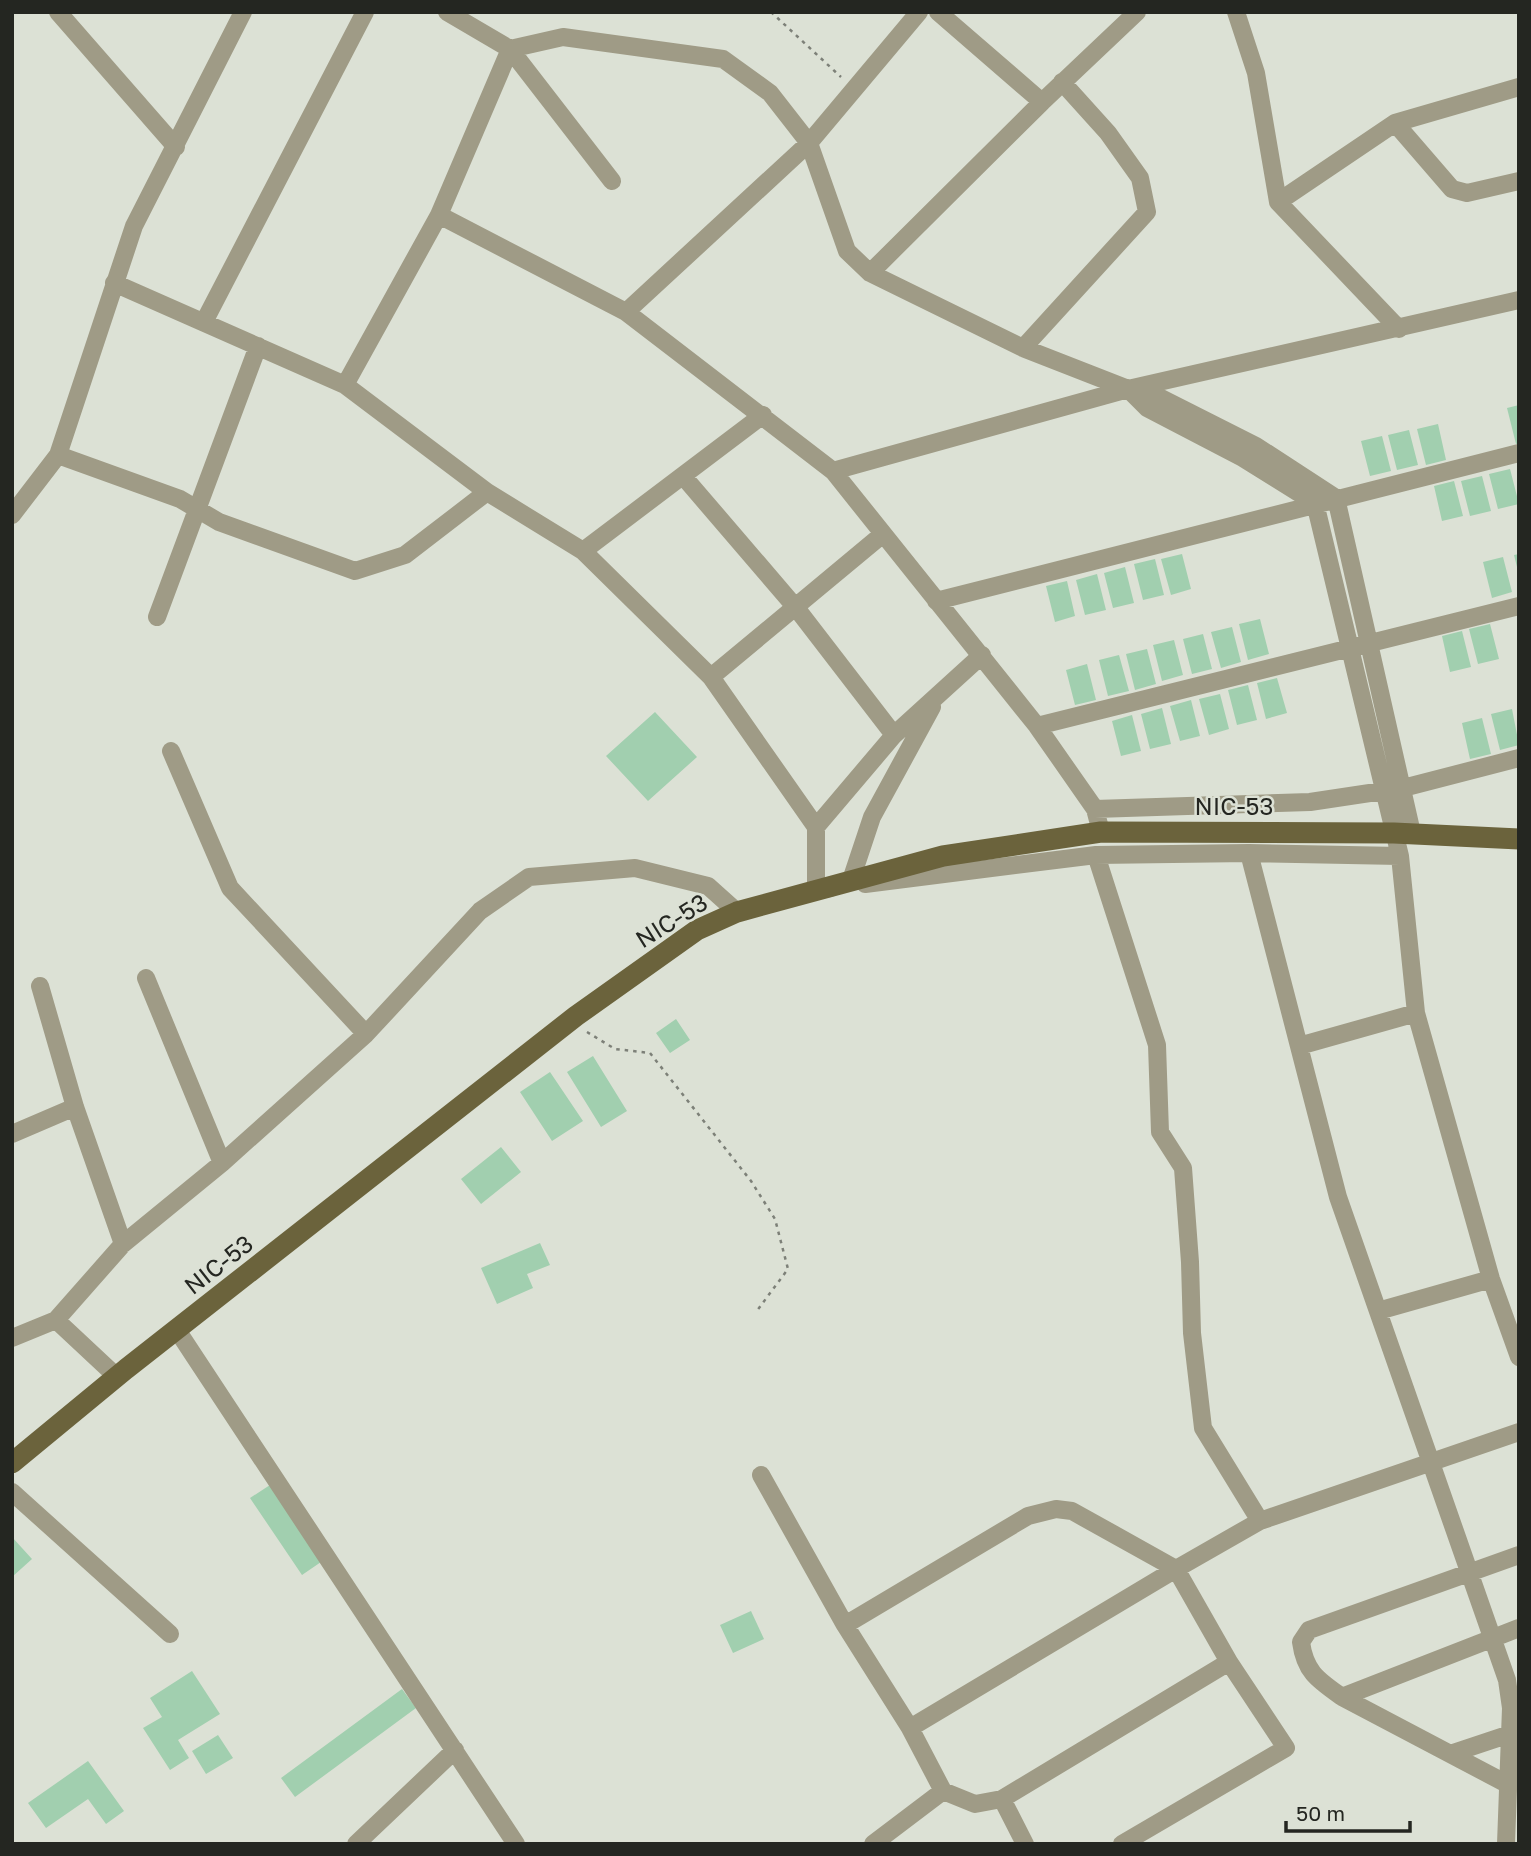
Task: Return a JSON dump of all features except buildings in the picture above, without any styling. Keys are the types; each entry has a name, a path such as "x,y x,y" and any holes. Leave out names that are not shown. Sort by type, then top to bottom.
{"main road":[{"name":"NIC-53","path":"12,1463 117,1377 576,1016 697,930 737,912 943,856 1101,832 1403,833 1519,839"}],"street":[{"path":"58,12 176,147"},
{"path":"12,515 58,455 134,226 243,12"},
{"path":"204,323 365,12"},
{"path":"447,12 510,49 612,181"},
{"path":"938,12 1042,102"},
{"path":"870,273 1062,82 1137,12"},
{"path":"1236,12 1256,73 1278,202 1399,330"},
{"path":"626,313 809,144 909,16"},
{"path":"510,49 563,37 723,59 770,93 809,144 847,251 870,273 1023,348 1128,389 1147,408 1250,452 1336,498 1403,788 1400,856 1416,1013 1491,1279 1519,1357"},
{"path":"345,385 439,215 510,49"},
{"path":"1023,348 1147,212 1140,178 1108,133 1062,82"},
{"path":"1278,202 1395,123 1519,87"},
{"path":"1395,123 1452,189 1467,193 1519,181"},
{"path":"439,215 626,313 833,471 1037,726 1095,809 1101,832"},
{"path":"114,283 345,385 487,492 583,551 711,677 816,827 816,890 1096,855 1249,853 1400,856"},
{"path":"833,471 1128,389 1399,330 1519,300"},
{"path":"157,617 258,346"},
{"path":"583,551 763,415"},
{"path":"1250,452 1315,503 1384,792 1403,833"},
{"path":"936,601 1519,453"},
{"path":"58,455 180,499 219,522 355,571 405,555 487,492"},
{"path":"682,476 797,608 894,735"},
{"path":"711,677 883,534"},
{"path":"1037,726 1519,606"},
{"path":"816,827 894,735 982,655"},
{"path":"851,880 872,817 939,694"},
{"path":"171,751 230,888 366,1034"},
{"path":"1095,809 1310,802 1403,788 1519,758"},
{"path":"1249,853 1338,1196 1507,1680 1510,1734 1507,1844"},
{"path":"1096,855 1157,1045 1160,1132 1183,1168 1192,1333 1203,1428 1260,1521"},
{"path":"12,1338 57,1320 123,1244 222,1163 366,1034 480,911 528,877 635,868 708,886 737,912"},
{"path":"146,978 222,1163"},
{"path":"40,986 75,1107 123,1244"},
{"path":"1299,1046 1416,1013"},
{"path":"12,1133 75,1107"},
{"path":"1378,1311 1491,1279"},
{"path":"57,1320 117,1377"},
{"path":"177,1330 516,1844"},
{"path":"910,1728 1260,1521 1519,1432"},
{"path":"761,1475 845,1625 910,1728 943,1791 975,1804 1002,1799 1229,1662"},
{"path":"12,1492 170,1634"},
{"path":"845,1625 1028,1516 1056,1509 1072,1511 1176,1569 1229,1662 1286,1748 1122,1844"},
{"path":"1508,1785 1342,1697 1321,1682 1304,1663 1301,1642 1309,1630 1519,1555"},
{"path":"1342,1697 1519,1628"},
{"path":"1450,1754 1510,1734"},
{"path":"356,1844 455,1750"},
{"path":"873,1844 943,1791"},
{"path":"1002,1799 1025,1844"}],"path":[{"path":"771,12 854,89"},
{"path":"576,1016 587,1031 615,1049 650,1053 751,1181 775,1219 788,1269 756,1312"}]}
